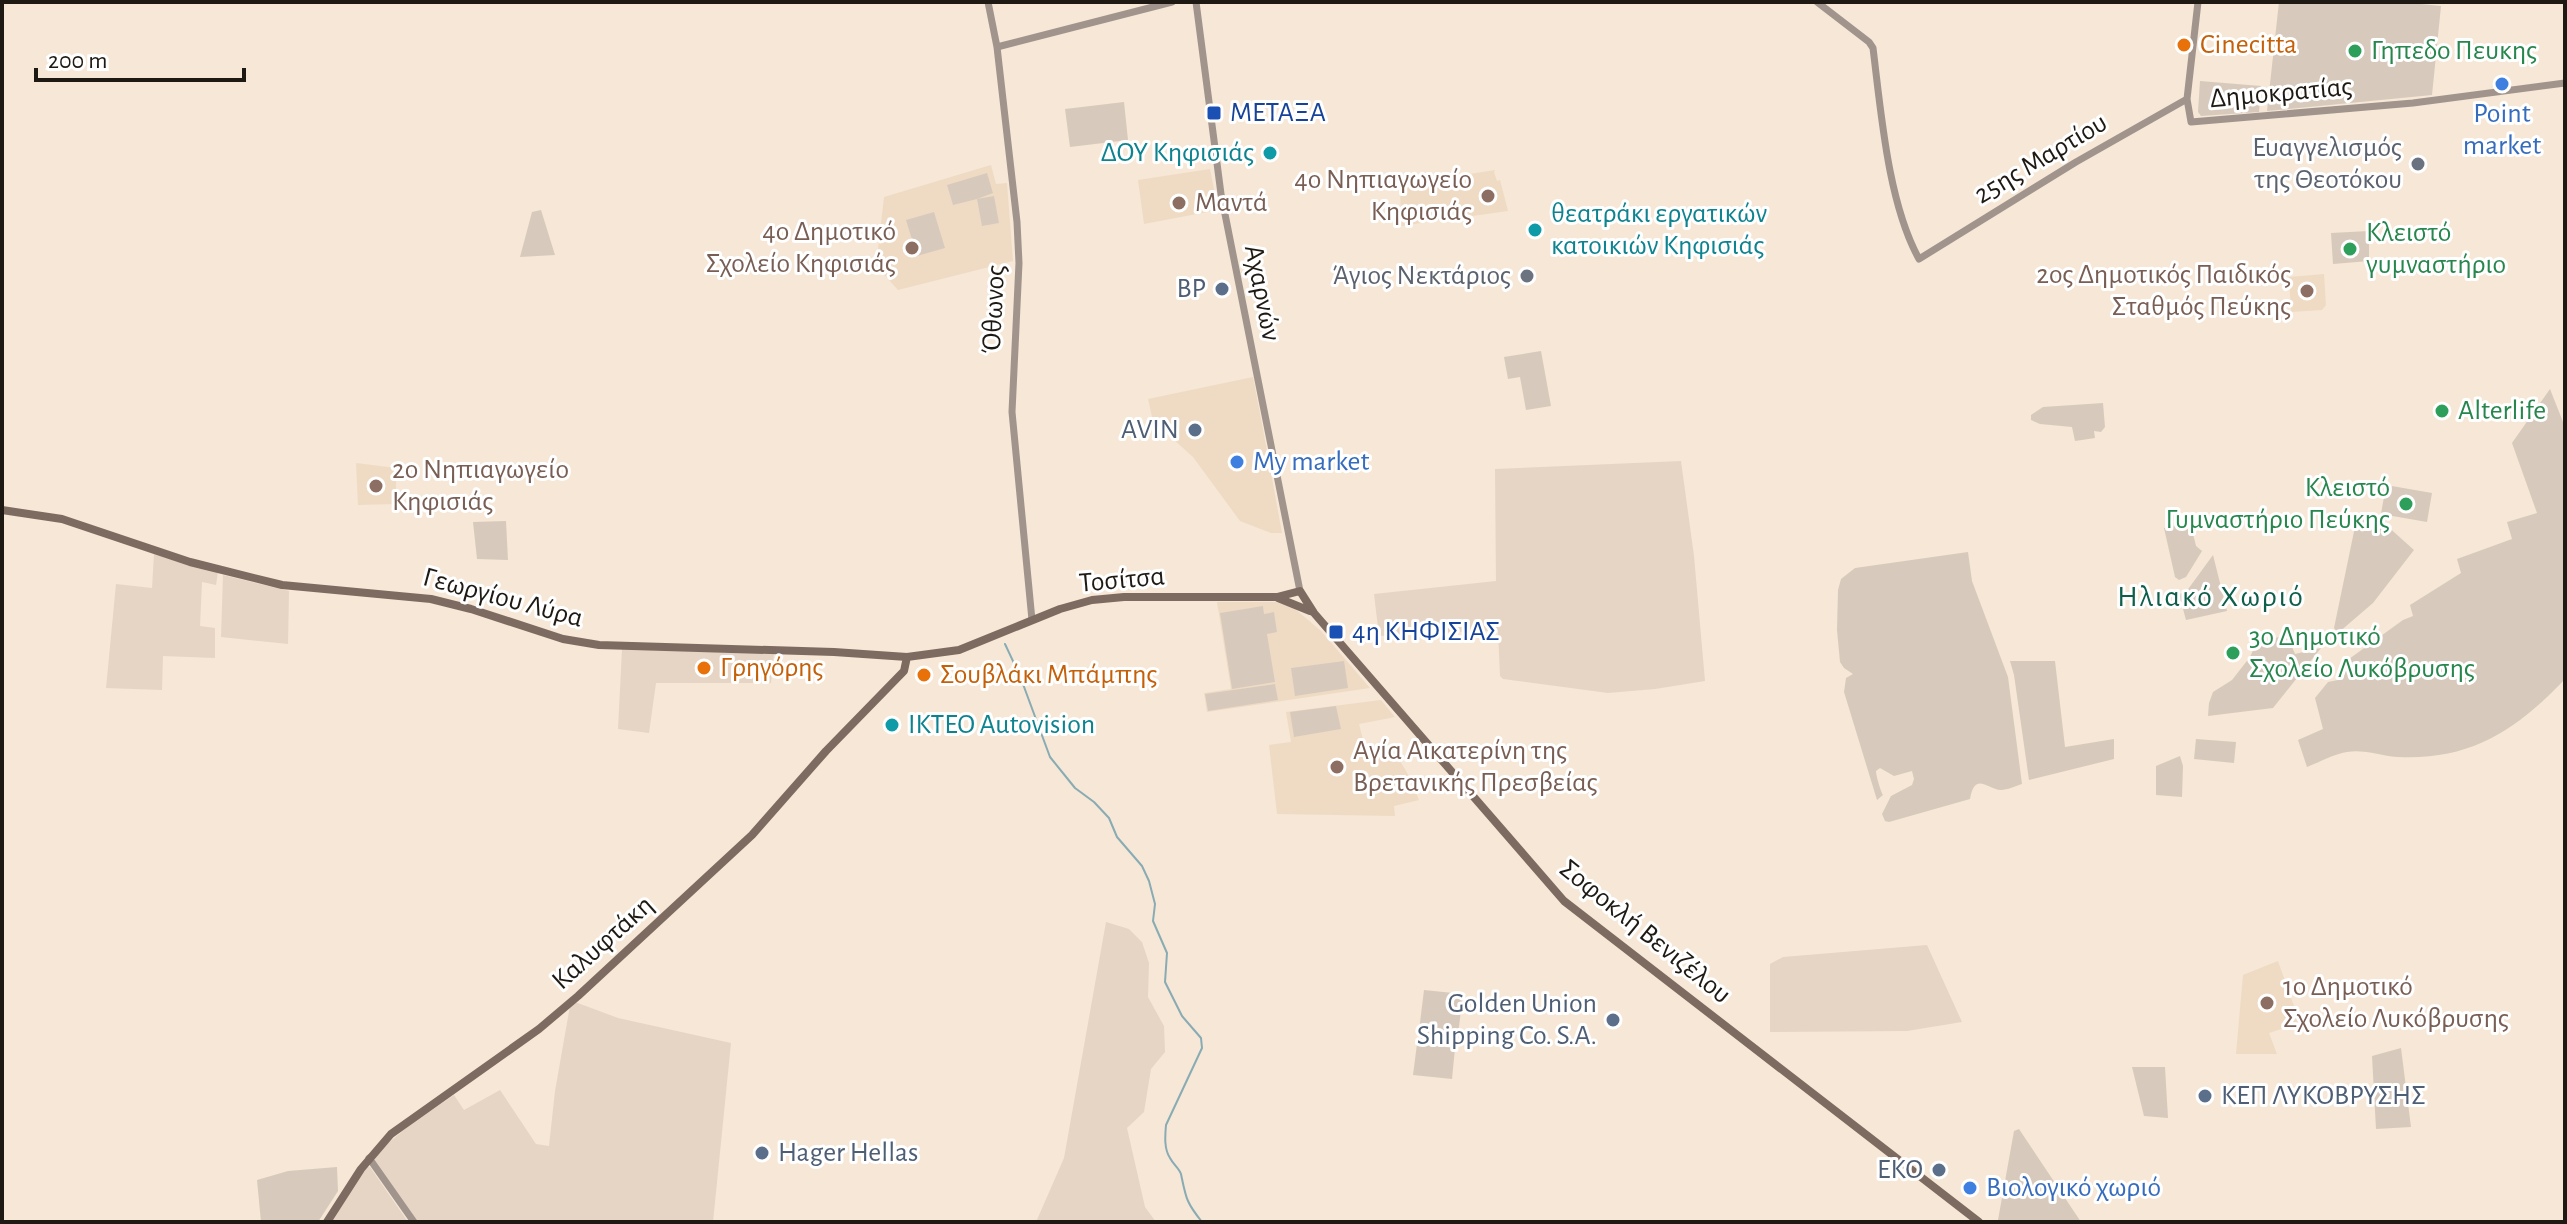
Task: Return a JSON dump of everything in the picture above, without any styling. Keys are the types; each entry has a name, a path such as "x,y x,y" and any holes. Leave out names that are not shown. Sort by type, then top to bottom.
{"main road":[{"name":"Γεωργίου Λύρα","path":"2,510 62,519 190,562 259,580 311,589 431,599 579,642 907,657"},
{"name":"Τοσίτσα","path":"907,657 959,650 1077,604 1108,598 1277,597 1300,591"},
{"name":"Σοφοκλή Βενιζέλου","path":"1300,591 1314,613 1564,901 1979,1222"},
{"path":"1277,597 1314,613"},
{"path":"896,657 896,679"},
{"name":"Καλυφτάκη","path":"327,1222 369,1158 404,1124 539,1029 752,835 826,751 907,668 907,657"}],"street":[{"name":"Όθωνος","path":"988,2 997,47 1019,253 1012,412 1032,620"},
{"path":"997,47 1172,2"},
{"name":"Αχαρνών","path":"1196,2 1221,194 1300,591"},
{"name":"25ης Μαρτίου","path":"1817,2 1873,48 1886,150 1907,232 1919,259 2076,162 2187,99"},
{"path":"2187,99 2198,2"},
{"name":"Δημοκρατίας","path":"2187,99 2191,122 2438,100 2565,83"},
{"path":"369,1158 414,1222"},
{"path":"1962,1222 1965,1212"}],"shaded area":[{"name":"Γηπεδο Πευκης","path":"2279,2 2401,2 2441,6 2432,95 2267,111"},
{"path":"2200,81 2261,86 2259,112 2201,116 2198,112"},
{"path":"1124,102 1128,140 1070,147 1065,109"},
{"path":"991,165 996,184 1007,183 1013,261 898,290 876,266 884,197"},
{"name":"Μαντά","path":"1210,169 1218,210 1144,224 1138,180"},
{"path":"1495,170 1508,211 1444,220 1442,217 1396,227 1395,220 1401,220 1400,188 1394,186"},
{"path":"987,173 993,193 953,205 947,185"},
{"path":"994,196 999,223 982,226 977,199"},
{"path":"541,210 555,255 520,257 532,212"},
{"path":"934,212 945,248 917,256 906,220"},
{"name":"Κλειστό γυμναστήριο","path":"2369,231 2369,261 2333,264 2331,233"},
{"name":"2ος Δημοτικός Παιδικός Σταθμός Πεύκης","path":"2324,274 2326,305 2322,310 2291,312 2289,277"},
{"path":"1541,351 1551,406 1526,410 1520,377 1508,379 1504,357"},
{"path":"1253,377 1282,533 1271,533 1240,521 1193,457 1153,421 1148,399"},
{"path":"2550,389 2565,427 2565,679 2510,727 2470,748 2423,757 2353,751 2307,767 2298,740 2323,729 2315,698 2328,682 2343,679 2349,659 2413,616 2410,605 2461,573 2457,559 2512,539 2507,522 2537,513 2512,443"},
{"path":"2103,403 2105,427 2101,432 2094,431 2095,438 2075,441 2072,427 2040,424 2031,420 2031,415 2043,407"},
{"path":"1681,461 1694,556 1705,681 1608,693 1503,679 1500,676 1498,630 1379,636 1374,594 1496,581 1495,469"},
{"name":"2ο Νηπιαγωγείο Κηφισιάς","path":"356,463 396,468 396,504 358,505"},
{"name":"Κλειστό Γυμναστήριο Πεύκης","path":"2386,485 2432,493 2427,522 2381,514"},
{"path":"2357,517 2385,524 2414,550 2373,603 2338,633 2334,628"},
{"path":"506,521 508,560 477,559 473,522"},
{"path":"2190,522 2196,546 2202,551 2186,577 2179,580 2175,577 2164,528"},
{"path":"1968,552 1972,581 2008,677 2022,784 2001,790 1978,784 1970,799 1885,821 1882,814 1891,796 1912,785 1914,779 1912,771 1894,776 1880,768 1876,773 1883,795 1877,800 1844,692 1846,678 1853,674 1840,662 1837,630 1841,579 1855,568"},
{"path":"154,554 218,572 216,585 202,582 200,626 215,628 215,658 163,656 162,690 106,688 116,584 152,588"},
{"path":"2213,555 2227,611 2186,620 2179,594 2186,592"},
{"path":"223,575 289,591 288,644 221,637"},
{"name":"Αγία Αικατερίνη της Βρετανικής Πρεσβείας","path":"1217,602 1276,602 1294,608 1321,631 1370,688 1207,712 1204,693 1231,689"},
{"path":"1263,606 1264,614 1274,612 1277,632 1267,634 1275,682 1232,689 1220,613"},
{"path":"2287,635 2295,654 2321,648 2273,708 2208,716 2213,692 2232,680 2255,646"},
{"path":"622,649 774,654 771,683 656,683 649,733 618,729"},
{"path":"1344,661 1348,688 1295,696 1291,668"},
{"path":"2010,661 2055,661 2065,747 2114,739 2114,759 2029,780"},
{"path":"1275,684 1278,700 1208,711 1205,694"},
{"name":"Αγία Αικατερίνη της Βρετανικής Πρεσβείας","path":"1381,700 1395,717 1359,724 1367,756 1392,747 1419,800 1394,806 1395,816 1277,814 1269,745 1291,742 1286,712"},
{"path":"1336,706 1341,729 1294,737 1290,712"},
{"path":"2196,739 2236,742 2234,763 2194,759"},
{"path":"2180,756 2183,766 2182,797 2156,795 2156,766"},
{"path":"1106,922 1129,929 1142,942 1149,963 1148,997 1164,1026 1165,1052 1151,1069 1144,1112 1127,1128 1145,1207 1156,1222 1036,1222 1064,1158"},
{"path":"1927,945 1962,1022 1907,1031 1770,1032 1770,964 1783,957"},
{"name":"1ο Δημοτικό Σχολείο Λυκόβρυσης","path":"2278,961 2300,1023 2269,1033 2277,1054 2236,1054 2243,975"},
{"path":"1424,990 1463,994 1457,1043 1418,1039"},
{"path":"575,1002 618,1018 731,1043 713,1222 417,1222 375,1162 374,1155 411,1124 454,1095 464,1110 500,1090 536,1144 549,1146 570,1006"},
{"path":"1417,1044 1455,1048 1452,1079 1413,1075"},
{"path":"2401,1048 2411,1127 2376,1129 2372,1056"},
{"path":"2132,1067 2165,1067 2168,1118 2144,1116"},
{"path":"2019,1129 2081,1222 1998,1220 2014,1131"},
{"path":"337,1167 338,1191 318,1222 261,1222 257,1180 288,1171"},
{"path":"365,1167 370,1167 408,1222 330,1222"}],"waterway":[{"path":"1005,644 1050,757 1075,788 1109,818 1117,837 1142,866 1149,881 1155,904 1153,921 1167,953 1165,982 1182,1016 1201,1038 1202,1048 1166,1125 1165,1138 1168,1154 1180,1172 1187,1200 1202,1222"}],"place":[{"name":"Cinecitta","path":"2184,45"},
{"name":"Γηπεδο Πευκης","path":"2355,51"},
{"name":"Point market","path":"2502,84"},
{"name":"ΜΕΤΑΞΑ","path":"1214,113"},
{"name":"ΔΟΥ Κηφισιάς","path":"1270,153"},
{"name":"Ευαγγελισμός της Θεοτόκου","path":"2418,164"},
{"name":"4ο Νηπιαγωγείο Κηφισιάς","path":"1488,196"},
{"name":"Μαντά","path":"1179,203"},
{"name":"θεατράκι εργατικών κατοικιών Κηφισιάς","path":"1535,230"},
{"name":"4ο Δημοτικό Σχολείο Κηφισιάς","path":"912,248"},
{"name":"Κλειστό γυμναστήριο","path":"2350,249"},
{"name":"Άγιος Νεκτάριος","path":"1527,276"},
{"name":"BP","path":"1222,289"},
{"name":"2ος Δημοτικός Παιδικός Σταθμός Πεύκης","path":"2307,291"},
{"name":"Alterlife","path":"2442,411"},
{"name":"AVIN","path":"1195,430"},
{"name":"My market","path":"1237,462"},
{"name":"2ο Νηπιαγωγείο Κηφισιάς","path":"376,486"},
{"name":"Κλειστό Γυμναστήριο Πεύκης","path":"2406,504"},
{"name":"4η ΚΗΦΙΣΙΑΣ","path":"1336,632"},
{"name":"3ο Δημοτικό Σχολείο Λυκόβρυσης","path":"2233,653"},
{"name":"Γρηγόρης","path":"704,668"},
{"name":"Σουβλάκι Μπάμπης","path":"924,675"},
{"name":"ΙΚΤΕΟ Autovision","path":"892,725"},
{"name":"Αγία Αικατερίνη της Βρετανικής Πρεσβείας","path":"1337,767"},
{"name":"1ο Δημοτικό Σχολείο Λυκόβρυσης","path":"2267,1003"},
{"name":"Golden Union Shipping Co. S.A.","path":"1613,1020"},
{"name":"ΚΕΠ ΛΥΚΟΒΡΥΣΗΣ","path":"2205,1096"},
{"name":"Hager Hellas","path":"762,1153"},
{"name":"EKO","path":"1939,1170"},
{"name":"Βιολογικό χωριό","path":"1970,1188"}],"district":[{"name":"Ηλιακό Χωριό","path":"2211,597"}]}
